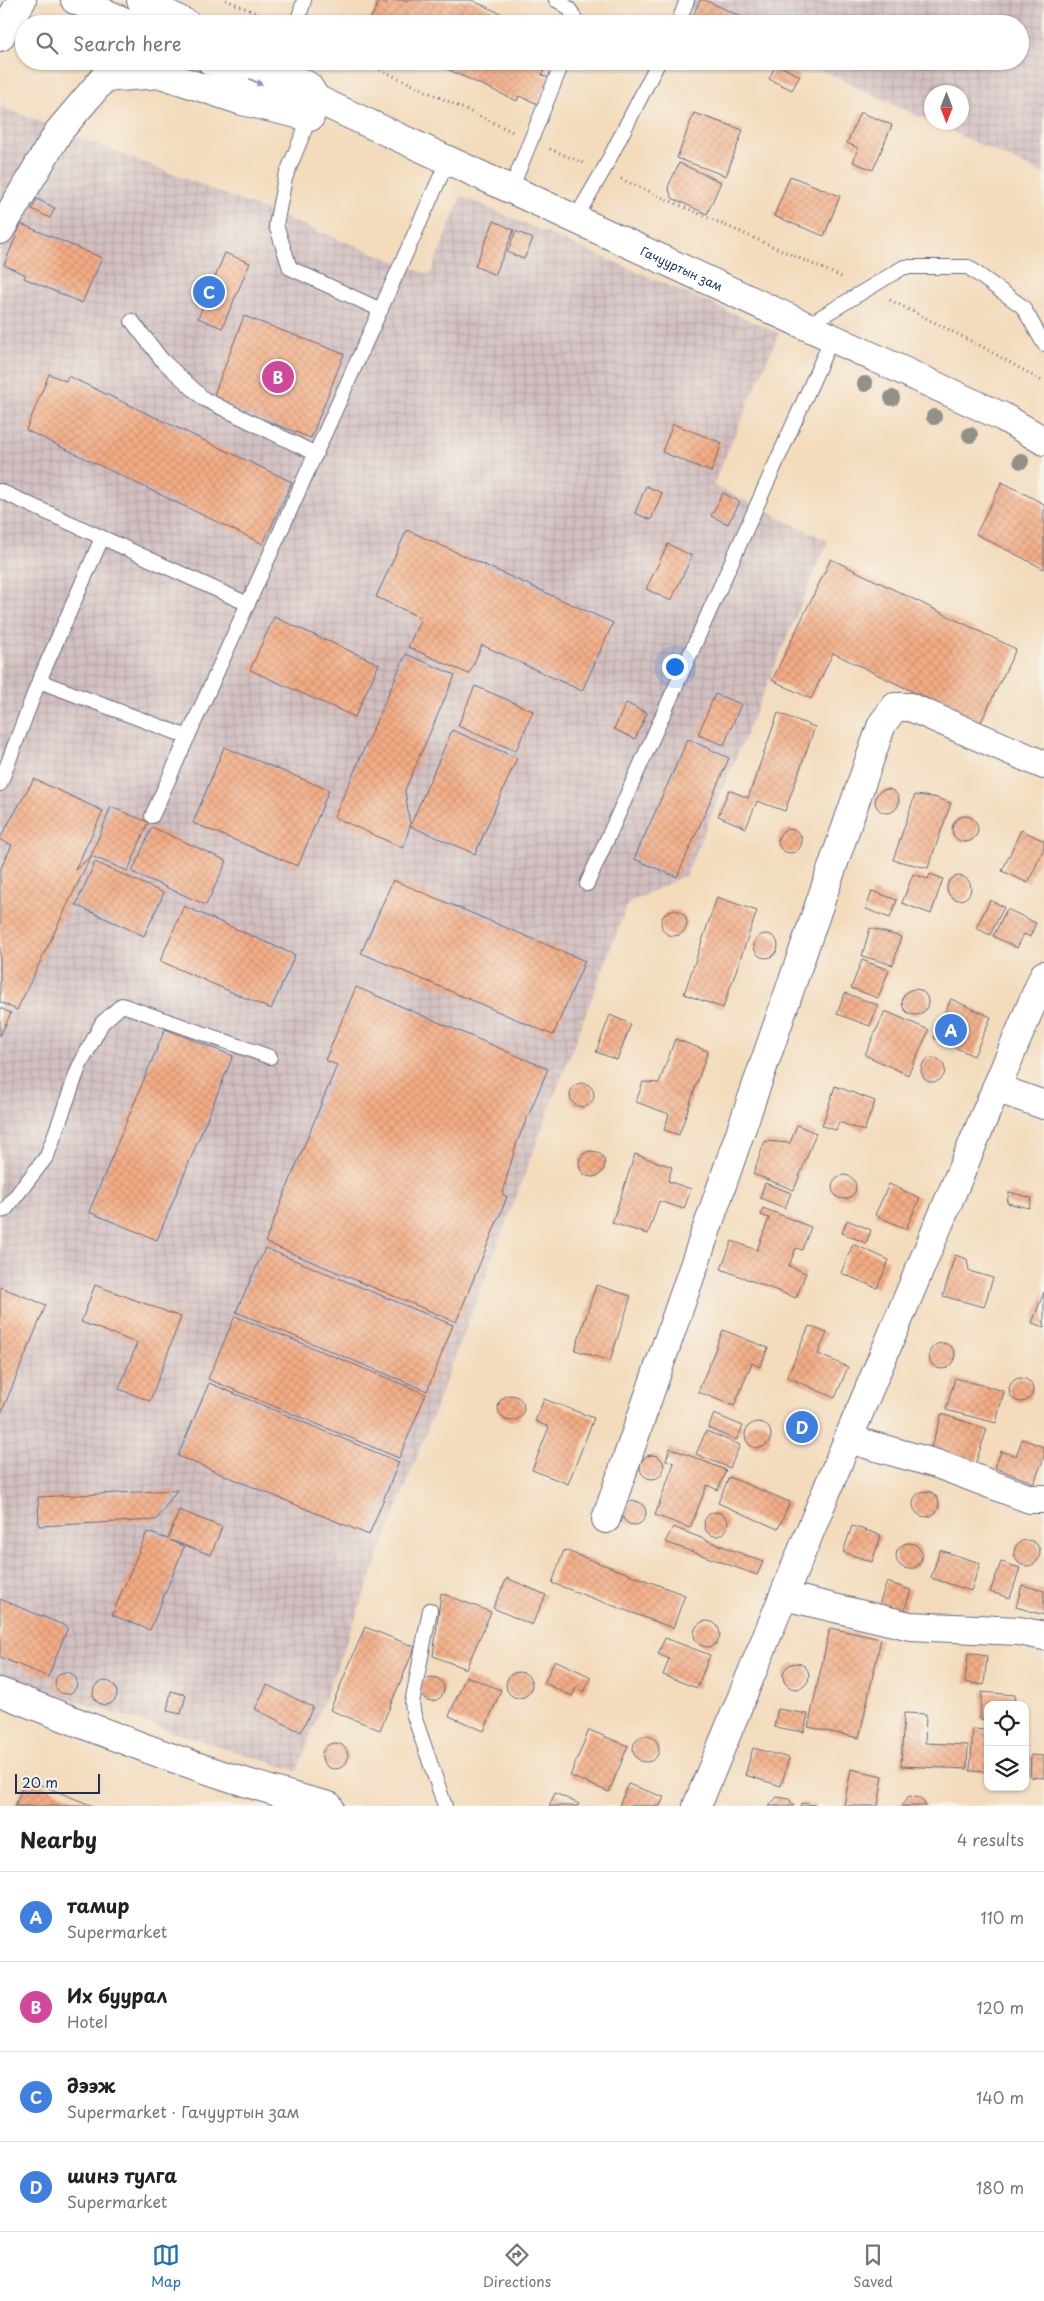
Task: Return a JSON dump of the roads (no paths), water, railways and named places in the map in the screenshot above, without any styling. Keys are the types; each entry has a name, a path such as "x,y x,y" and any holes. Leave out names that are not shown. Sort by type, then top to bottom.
{"main road":[{"path":"0,37 22,0"},
{"path":"75,0 109,15"},
{"path":"141,0 170,15"},
{"name":"Гачууртын зам","path":"230,70 314,109 448,160 512,189 1004,417 1044,441"},
{"name":"Гачууртын зам","path":"282,70 308,86 314,109"},
{"path":"0,230 59,131 104,78 161,74 242,101 314,109"},
{"path":"606,1519 882,724 895,707 910,707 1044,765"},
{"path":"697,1806 848,1439 1044,975"},
{"path":"996,1088 1044,1105"},
{"path":"848,1439 937,1464 1030,1499 1044,1499"},
{"path":"784,1596 910,1626 1019,1631 1044,1636"},
{"path":"0,1692 164,1756 282,1794 329,1806"}],"lane":[{"path":"300,15 304,0"},
{"path":"556,0 574,15"},
{"path":"681,15 687,0"},
{"path":"512,189 533,141 560,70"},
{"path":"575,219 603,171 654,70"},
{"path":"314,109 285,178 276,225 290,268 381,310"},
{"path":"152,816 448,160"},
{"path":"806,326 904,267 968,267 1023,307 1044,344"},
{"path":"132,321 162,360 204,398 316,454"},
{"path":"587,884 832,338"},
{"path":"0,490 248,604"},
{"path":"0,784 39,681 102,538"},
{"path":"39,681 188,738"},
{"path":"0,1211 5,1210 47,1156 79,1067 102,1023 122,1005 270,1057"},
{"path":"430,1610 412,1703 414,1716 445,1806"}],"place":[{"name":"дээж","path":"209,292"},
{"name":"Их буурал","path":"278,377"},
{"name":"тамир","path":"951,1030"},
{"name":"шинэ тулга","path":"802,1427"}]}
